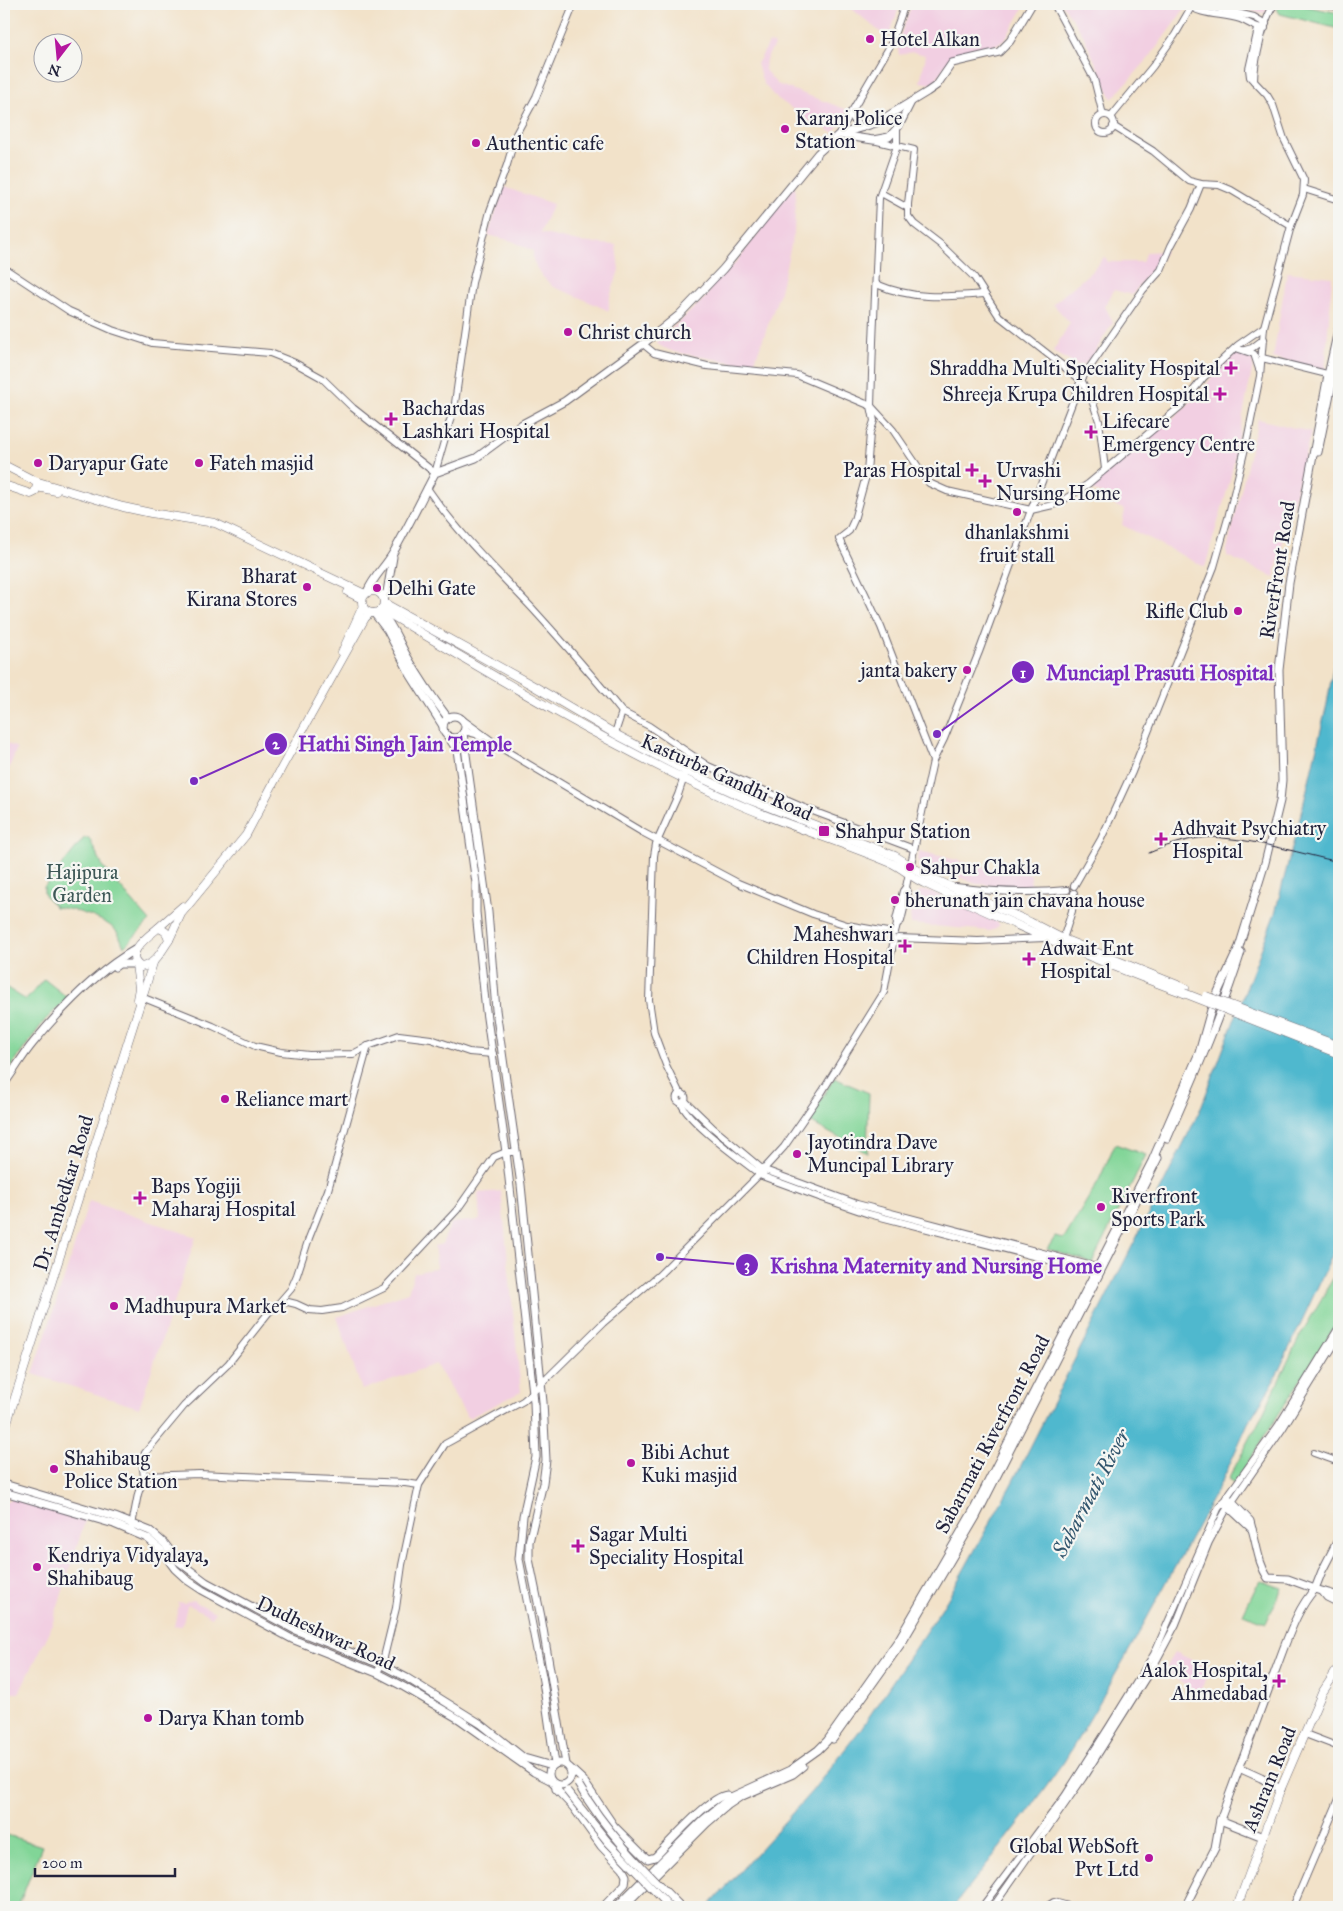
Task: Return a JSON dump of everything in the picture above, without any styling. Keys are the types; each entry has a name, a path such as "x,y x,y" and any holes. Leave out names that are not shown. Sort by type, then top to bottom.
{"main road":[{"path":"4,1084 32,1043 62,1011 103,972 136,949 178,912 242,833 278,765 337,664 374,577 385,567 394,552 435,473 476,458 522,424 565,401 643,344 678,315 723,268 818,153 838,135 865,127 937,85 952,64 999,52 1010,41 1032,4"},
{"path":"1327,4 1339,7"},
{"path":"838,135 873,140 885,139 898,128 911,100"},
{"path":"886,116 896,120 898,128"},
{"path":"865,127 873,140"},
{"name":"RiverFront Road","path":"1220,1015 1269,865 1282,801 1285,779 1284,670 1293,584 1339,326"},
{"name":"RiverFront Road","path":"1218,992 1239,947 1265,863 1280,800 1282,780 1279,670 1289,583 1331,375 1339,350"},
{"path":"4,465 36,484 122,511 150,518 214,528 364,598 379,608 394,629 403,650 416,672 448,718"},
{"path":"4,485 31,494 35,492 36,484"},
{"path":"379,608 388,592 394,552"},
{"path":"364,598 377,592 379,608 387,630 410,674 456,750 473,864 486,1010 506,1152 537,1444 523,1516 519,1559 543,1681 553,1765 549,1773 556,1789 573,1807 601,1846 622,1868 626,1876 625,1884 603,1907"},
{"name":"Kasturba Gandhi Road","path":"379,608 540,690 685,775 895,856 925,875 954,887 976,902 1041,936 1184,990"},
{"name":"Kasturba Gandhi Road","path":"379,608 561,713 746,808 892,863 921,882 976,902 1184,990"},
{"name":"Dr. Ambedkar Road","path":"4,1418 140,997 153,963 169,940 181,914 246,835 365,618 379,608"},
{"path":"443,726 448,718 457,716 465,725 463,732 488,912 496,1010 516,1152 541,1385 546,1460 543,1483 529,1542 528,1560 541,1618 569,1769 570,1780 555,1783"},
{"path":"447,735 454,738 463,732"},
{"path":"158,928 164,929 169,940"},
{"name":"Dr. Ambedkar Road","path":"4,1431 140,997 134,959 136,949"},
{"path":"4,1090 35,1046 64,1013 119,964 136,964 141,967 149,966 153,963"},
{"path":"1184,990 1339,1046"},
{"path":"1184,990 1339,1054"},
{"name":"Sabarmati Riverfront Road","path":"705,1822 732,1799 793,1774 822,1752 839,1732 903,1641 976,1517 1099,1270 1157,1150 1199,1053 1218,992"},
{"name":"Sabarmati Riverfront Road","path":"1099,1270 1155,1166 1204,1056 1220,1015"},
{"name":"Dudheshwar Road","path":"4,1484 132,1526 161,1550 175,1569 187,1580 202,1590 292,1639 377,1673 481,1724 524,1758 553,1765"},
{"name":"Dudheshwar Road","path":"4,1492 150,1531 165,1544 178,1561 206,1582 295,1630 380,1664 416,1683 461,1715 528,1768 555,1783"},
{"path":"1228,1502 1250,1521 1261,1568 1268,1578 1288,1579 1339,1596"},
{"path":"1185,1907 1215,1848 1220,1820 1293,1625 1315,1588 1339,1538"},
{"path":"1323,1592 1327,1597 1339,1603"},
{"name":"Ashram Road","path":"1242,1907 1322,1693 1339,1667"},
{"name":"Ashram Road","path":"1237,1907 1281,1789 1326,1695 1339,1674"},
{"path":"553,1765 560,1763 583,1780 614,1826 648,1859 655,1856 718,1797 724,1795 732,1799"},
{"path":"1239,1768 1281,1789"},
{"path":"569,1769 598,1817 614,1837 682,1907"},
{"path":"555,1783 567,1791 608,1842 670,1907"},
{"path":"1220,1820 1263,1837"},
{"path":"616,1907 705,1822"},
{"path":"623,1907 705,1822"}],"street":[{"path":"4,268 69,311 112,330 152,344 270,353 296,363 322,378 353,408 435,473 455,403 472,283 490,211 516,134 536,97 574,4"},
{"path":"838,135 890,46 905,4"},
{"path":"1054,4 1094,79 1102,115"},
{"path":"1199,4 1254,17 1263,27"},
{"path":"954,887 1018,893 1067,890 1070,894 1074,890 1101,839 1132,772 1214,568 1240,471 1260,376 1264,328 1291,226 1299,208 1304,189 1304,180 1284,139 1273,105 1250,77 1249,69 1263,27 1269,12 1275,4"},
{"path":"1111,117 1153,66 1175,35 1190,5 1199,11 1242,20 1263,27"},
{"path":"851,112 854,120 865,127"},
{"path":"1102,115 1111,117 1114,122 1112,130 1106,132 1098,130 1097,121 1102,115"},
{"path":"1113,126 1153,151 1189,181 1219,185 1231,190 1291,226"},
{"path":"898,128 896,146 879,198 872,406 874,420 870,433 864,487 850,531 839,539 881,627 933,761"},
{"path":"873,140 914,150 908,216 914,224 940,244 974,278 1002,318 1082,380 1092,400 1099,421 1105,469"},
{"path":"377,1673 383,1661 396,1608 402,1565 419,1485 445,1444 523,1401 603,1323 659,1275 761,1172 794,1133 884,992 897,924 901,921 908,892 906,887 910,864 933,761 944,739 992,617 1030,510 1082,380 1143,290 1161,270 1201,184"},
{"path":"1304,189 1339,200"},
{"path":"881,193 908,208"},
{"path":"876,284 895,292 921,297 984,294"},
{"path":"643,344 654,353 707,366 797,375 872,406 893,430 929,482 947,491 1030,510 1053,505 1065,499 1105,469 1181,406 1204,377 1236,348 1264,328"},
{"path":"1244,350 1252,348 1264,339"},
{"path":"1236,348 1252,353 1255,356 1260,376"},
{"path":"1262,358 1331,375"},
{"path":"427,488 465,538 586,667 622,712 649,726 708,766 802,807 914,849"},
{"path":"617,735 616,730 622,712"},
{"path":"462,720 503,749 657,843"},
{"path":"463,732 476,734 657,843 738,883 805,911 847,925 895,935 978,941 1041,936"},
{"path":"685,775 657,843 652,873 649,1000 654,1033 666,1065 680,1094 677,1098 683,1102 684,1110 702,1127 761,1172 819,1197 869,1214 1099,1270"},
{"path":"1063,939 1072,912 1074,890"},
{"path":"976,902 992,892"},
{"path":"140,997 213,1026 255,1046 281,1052 309,1055 353,1054 368,1046 399,1035 431,1039 469,1052 493,1054"},
{"path":"132,1526 138,1494 144,1476 142,1461 145,1453 184,1406 228,1364 269,1312 291,1289 302,1264 309,1238 328,1190 368,1046"},
{"path":"278,1304 288,1302 309,1310 322,1311 342,1308 384,1288 457,1210 494,1157 506,1152 516,1152"},
{"path":"291,1289 296,1304"},
{"path":"993,1907 1164,1647 1228,1502 1339,1328"},
{"path":"1228,1502 1283,1428 1339,1338"},
{"path":"1314,1453 1339,1462"},
{"path":"144,1476 200,1474 419,1485"},
{"path":"1307,1735 1339,1747"},
{"path":"982,1907 1084,1771"},
{"path":"1294,1907 1339,1799"},
{"path":"1046,1907 1054,1902 1072,1907"}],"shaded area":[{"path":"846,4 900,4 889,37 885,36"},
{"path":"912,4 1026,4 1004,41 983,50 969,52 949,60 933,84 920,82 926,55 913,52 899,55 897,44"},
{"path":"1062,4 1180,4 1185,8 1149,58 1112,99 1083,35"},
{"path":"1219,4 1271,4 1264,13"},
{"path":"769,43 775,44 766,59 765,70 777,84 848,110 834,133 808,120 774,96 763,83 757,64"},
{"path":"794,185 796,191 794,233 779,295 753,366 674,352 656,343 706,297 717,275 722,276 737,261"},
{"path":"504,187 553,204 540,233 578,242 616,245 619,270 609,300 609,311 553,287 539,273 533,260 533,251 512,241 488,235"},
{"path":"1166,251 1132,295 1114,290 1105,306 1113,322 1086,363 1081,366 1072,363 1053,351 1070,323 1053,304 1093,270 1105,256 1108,262 1142,262 1147,252"},
{"path":"1287,272 1332,277 1325,370 1273,358"},
{"path":"1237,353 1254,360 1230,480 1205,567 1122,525 1125,510 1105,501 1105,495 1092,490 1098,480 1180,412 1199,394 1221,366"},
{"path":"1258,419 1311,432 1274,577 1227,556"},
{"path":"4,742 17,748 4,781"},
{"path":"919,851 988,868 1031,874 1030,888 976,884 918,861"},
{"path":"919,891 929,891 993,918 1000,925 991,931 911,924 910,915"},
{"path":"501,1191 521,1392 468,1418 436,1364 362,1390 337,1317 408,1292 414,1273 437,1268 434,1246 442,1244 451,1223 480,1220 478,1193"},
{"name":"Madhupura Market","path":"89,1201 196,1237 139,1408 33,1374"},
{"name":"Kendriya Vidyalaya, Shahibaug","path":"11,1498 86,1518 50,1631 19,1693 13,1693 4,1684 4,1504"},
{"path":"192,1600 215,1612 212,1617 189,1605 187,1606 182,1626 174,1626 179,1605 177,1602 185,1603"},
{"path":"1175,1652 1211,1669 1199,1693 1164,1672"}],"green space":[{"path":"1283,4 1295,4 1339,13 1339,29 1280,14 1277,9"},
{"name":"Hajipura Garden","path":"84,838 89,838 103,867 150,921 124,947 117,932 106,923 79,912 55,907 44,894 44,887"},
{"path":"44,979 68,998 45,1020 4,1076 4,986 26,1000"},
{"path":"834,1078 869,1093 867,1153 808,1121"},
{"name":"Riverfront Sports Park","path":"1115,1144 1146,1155 1092,1263 1047,1249 1055,1237 1064,1239 1099,1180"},
{"path":"1339,1268 1339,1320 1234,1484 1228,1480 1262,1416 1299,1338"},
{"path":"1261,1581 1282,1588 1266,1623 1243,1614 1257,1585"},
{"path":"4,1834 42,1846 18,1907 4,1907"}],"water":[{"name":"Sabarmati River","path":"1339,633 1339,1241 1273,1383 1248,1423 1223,1479 1135,1640 1064,1762 1028,1812 953,1907 708,1907 812,1791 860,1730 947,1600 1012,1483 1150,1211 1200,1110 1275,913 1327,704"}],"railway":[{"path":"1149,853 1185,841 1214,837 1252,842 1339,862"}],"place":[{"name":"Hotel Alkan","path":"870,39"},
{"name":"Karanj Police Station","path":"785,129"},
{"name":"Authentic cafe","path":"476,143"},
{"name":"Christ church","path":"568,332"},
{"name":"Shraddha Multi Speciality Hospital","path":"1231,368"},
{"name":"Shreeja Krupa Children Hospital","path":"1220,394"},
{"name":"Bachardas Lashkari Hospital","path":"391,419"},
{"name":"Lifecare Emergency Centre","path":"1091,432"},
{"name":"Daryapur Gate","path":"38,463"},
{"name":"Fateh masjid","path":"199,463"},
{"name":"Paras Hospital","path":"972,470"},
{"name":"Urvashi Nursing Home","path":"985,481"},
{"name":"dhanlakshmi fruit stall","path":"1017,512"},
{"name":"Bharat Kirana Stores","path":"307,587"},
{"name":"Delhi Gate","path":"377,588"},
{"name":"Rifle Club","path":"1238,611"},
{"name":"janta bakery","path":"967,670"},
{"name":"Munciapl Prasuti Hospital","path":"937,734"},
{"name":"Hathi Singh Jain Temple","path":"194,781"},
{"name":"Shahpur Station","path":"824,831"},
{"name":"Adhvait Psychiatry Hospital","path":"1161,839"},
{"name":"Sahpur Chakla","path":"910,867"},
{"name":"bherunath jain chavana house","path":"895,900"},
{"name":"Maheshwari Children Hospital","path":"905,946"},
{"name":"Adwait Ent Hospital","path":"1029,959"},
{"name":"Reliance mart","path":"225,1099"},
{"name":"Jayotindra Dave Muncipal Library","path":"797,1154"},
{"name":"Baps Yogiji Maharaj Hospital","path":"140,1198"},
{"name":"Riverfront Sports Park","path":"1101,1207"},
{"name":"Krishna Maternity and Nursing Home","path":"660,1257"},
{"name":"Madhupura Market","path":"114,1306"},
{"name":"Bibi Achut Kuki masjid","path":"631,1463"},
{"name":"Shahibaug Police Station","path":"54,1469"},
{"name":"Sagar Multi Speciality Hospital","path":"578,1546"},
{"name":"Kendriya Vidyalaya, Shahibaug","path":"37,1567"},
{"name":"Aalok Hospital, Ahmedabad","path":"1279,1681"},
{"name":"Darya Khan tomb","path":"148,1718"},
{"name":"Global WebSoft Pvt Ltd","path":"1149,1858"}]}
